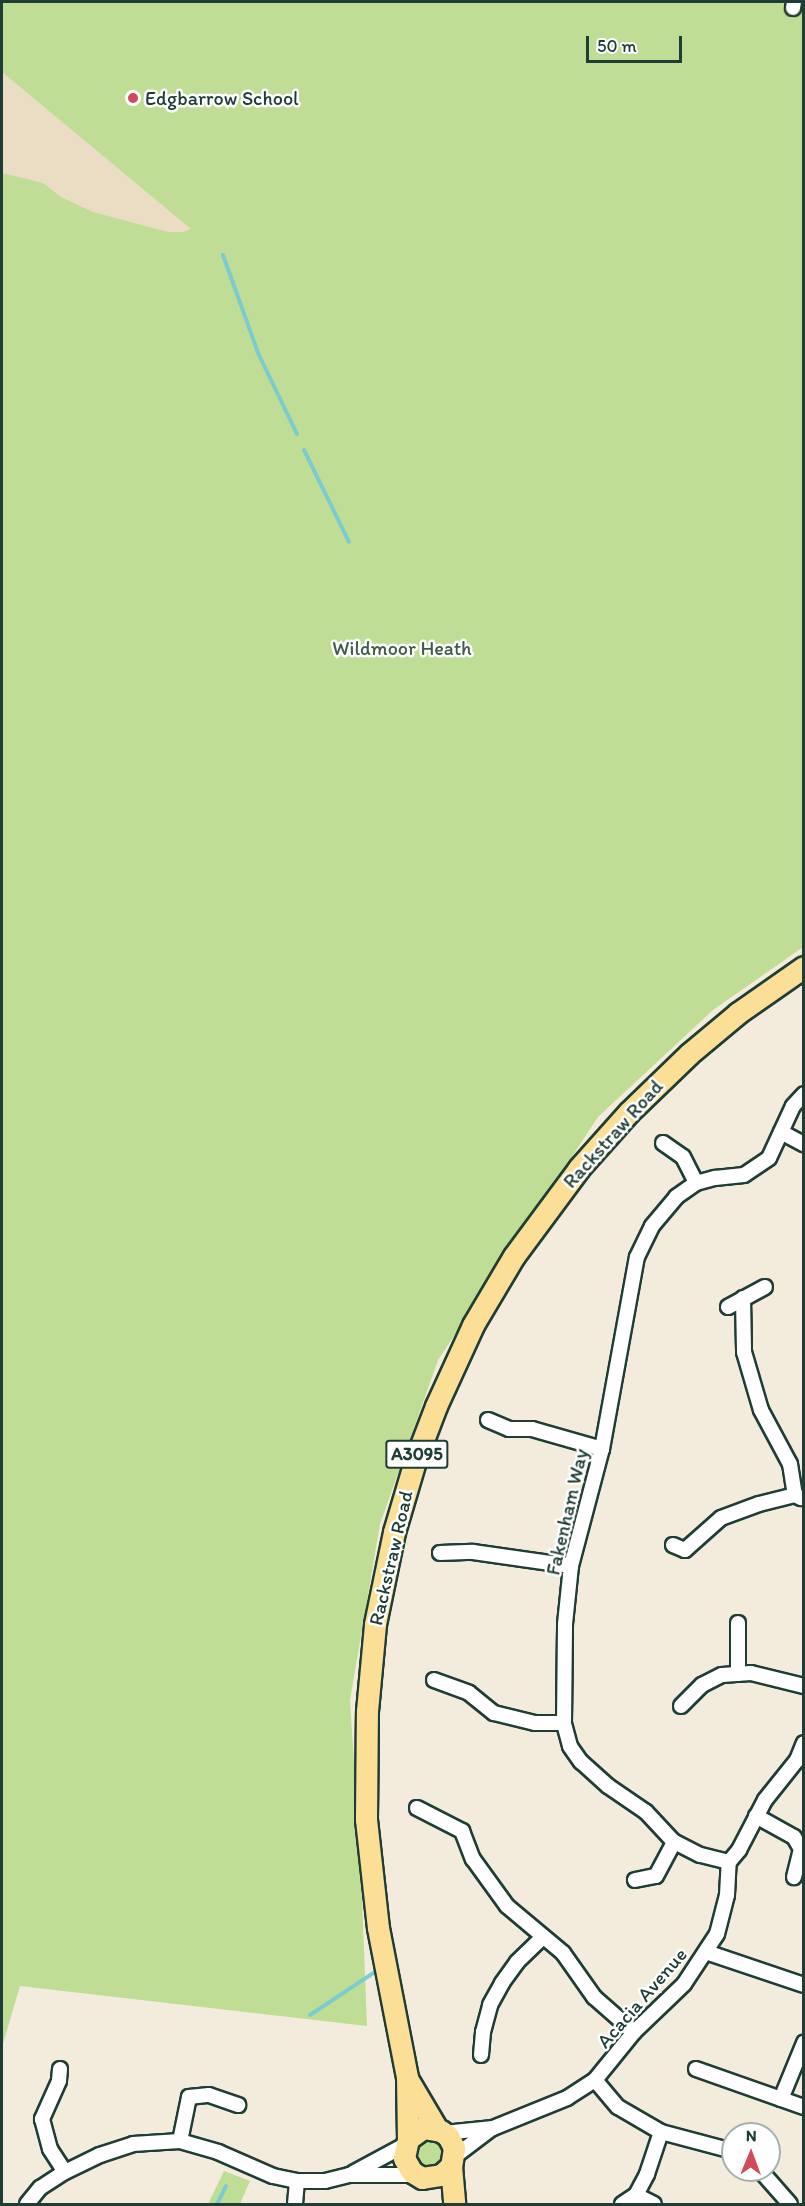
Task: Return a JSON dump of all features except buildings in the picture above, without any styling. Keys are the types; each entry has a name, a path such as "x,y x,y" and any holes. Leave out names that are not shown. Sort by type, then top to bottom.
{"main road":[{"name":"Rackstraw Road","path":"406,2142 407,2077 377,1918 369,1858 365,1791 367,1711 375,1624 392,1543 415,1461 473,1325 514,1256 566,1185 629,1112 680,1062 738,1013 804,967"},
{"name":"Rackstraw Road","path":"407,2077 441,2131"},
{"path":"443,2205 405,2162 406,2142 418,2130 441,2131 452,2144 454,2205"},
{"path":"419,2176 441,2175 452,2161"}],"street":[{"name":"Fakenham Way","path":"729,1862 699,1856 674,1842 646,1812 581,1762 570,1746 564,1723 565,1624 571,1566 603,1449 637,1257 652,1226 676,1197 696,1183 714,1178 744,1175 769,1158 792,1106 804,1094"},
{"path":"781,1132 804,1144"},
{"path":"663,1143 683,1157 696,1183"},
{"path":"728,1306 765,1287"},
{"path":"673,1545 685,1550 721,1518 759,1504 799,1497 790,1464 761,1410 744,1352 744,1298"},
{"path":"488,1420 509,1429 532,1429 603,1449"},
{"path":"440,1552 473,1552 571,1566"},
{"path":"738,1623 738,1674"},
{"path":"681,1706 702,1685 722,1675 751,1673 804,1686"},
{"path":"434,1680 469,1693 494,1713 535,1723 564,1723"},
{"name":"Acacia Avenue","path":"452,2161 493,2128 567,2098 595,2080 634,2032 684,1984 717,1934 724,1912 729,1862 739,1850 765,1800 797,1760 804,1743"},
{"path":"417,1808 462,1831 473,1858 487,1881 507,1906 563,1953 594,1996 634,2032"},
{"path":"756,1816 794,1837 801,1849 794,1877"},
{"path":"635,1880 656,1876 674,1842"},
{"path":"481,2055 483,2032 490,2005 517,1962 543,1937"},
{"path":"706,1952 804,1985"},
{"path":"781,2099 804,2043"},
{"path":"696,2068 804,2107"},
{"path":"60,2069 59,2080 42,2119 50,2149 65,2172"},
{"path":"595,2080 618,2107 661,2132 721,2148"},
{"path":"180,2141 189,2097 209,2095 238,2105"},
{"name":"Acacia Avenue","path":"441,2131 493,2128"},
{"path":"622,2205 636,2195 647,2174 661,2132"},
{"path":"27,2205 40,2188 65,2172 100,2155 133,2144 180,2141 218,2152 273,2176 297,2181 325,2181 349,2175 419,2176"},
{"path":"349,2175 406,2142"},
{"path":"295,2205 297,2181"},
{"path":"770,2182 790,2205"},
{"path":"636,2195 654,2205"}],"shaded area":[{"path":"2,2 221,254 2,195"}],"green space":[{"name":"Wildmoor Heath","path":"2,2 803,2 803,947 713,1010 598,1117 438,1360 380,1524 350,1700 361,1874 367,2026 20,1986 2,2047 2,173 43,183 61,197 93,212 168,232 183,232 191,229 2,72"},
{"path":"429,2134 445,2146 442,2162 435,2167 424,2168 417,2164 411,2150"},
{"path":"224,2171 250,2181 240,2204 208,2204"}],"waterway":[{"path":"223,255 258,353 297,434"},
{"path":"304,450 349,542"},
{"path":"310,2015 375,1972"},
{"path":"217,2204 226,2186"}],"place":[{"name":"Edgbarrow School","path":"133,98"}]}
